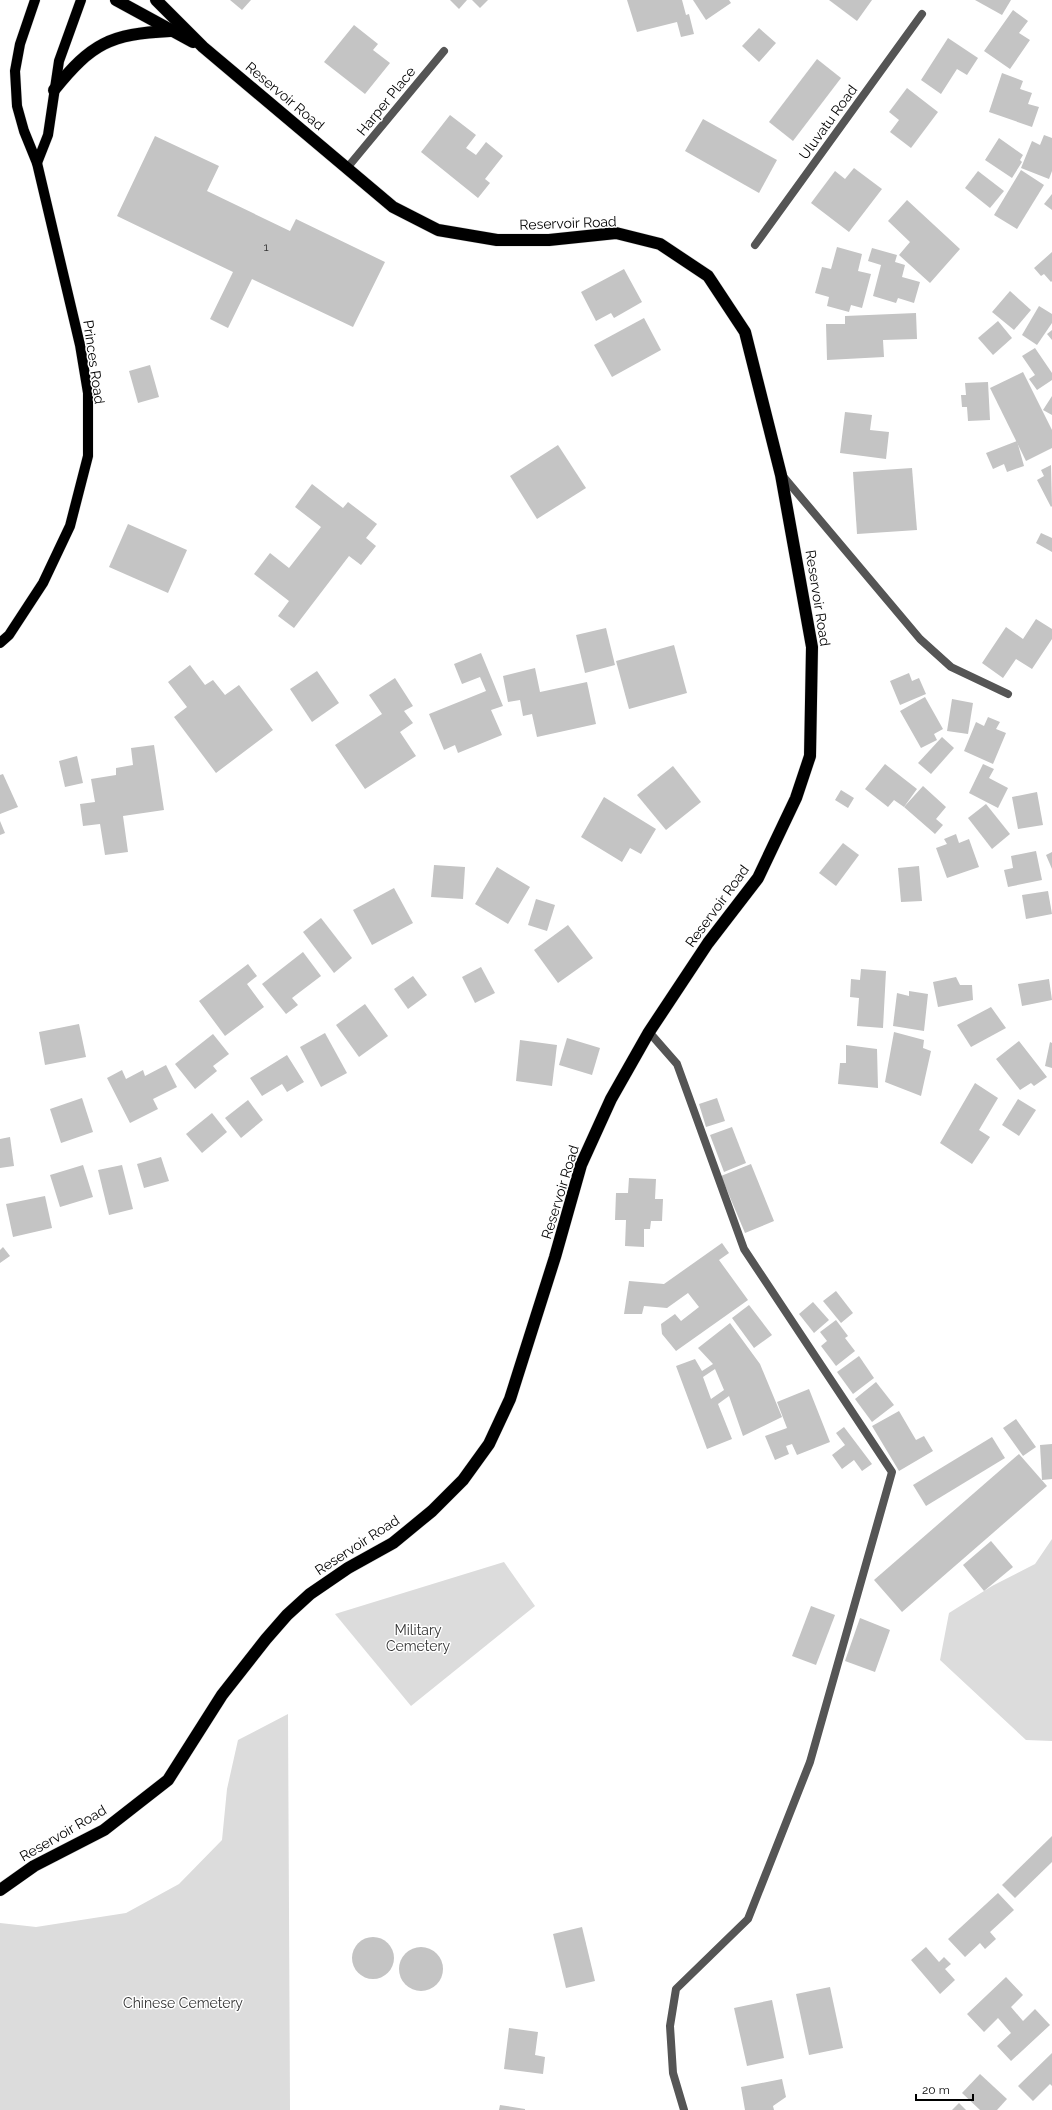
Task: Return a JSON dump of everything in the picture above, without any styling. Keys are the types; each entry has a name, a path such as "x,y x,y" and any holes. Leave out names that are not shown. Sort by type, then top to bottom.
{"highway":[{"name":"Reservoir Road","path":"116,0 170,31 203,47"},
{"name":"Reservoir Road","path":"0,1890 34,1866 104,1830 168,1780 222,1695 287,1615 317,1590 348,1568 393,1543 432,1511 463,1480 489,1444 510,1399 555,1257 581,1165 611,1099 649,1032 708,943 758,878 796,798 810,756 812,647 781,475 745,332 708,276 660,244 616,233 549,240 497,240 438,230 393,207 203,47 156,0"},
{"path":"54,90 78,62 94,49 110,40 140,32 170,31"}],"main road":[{"name":"Princes Road","path":"0,643 9,635 42,583 70,526 88,456 88,393 80,345 37,163 24,131 17,106 15,71 20,44 35,0"},
{"path":"37,163 48,135 54,90 63,44 81,0"}],"street":[{"name":"Uluvatu Road","path":"755,245 922,14"},
{"name":"Harper Place","path":"347,168 444,51"},
{"path":"781,475 920,639 952,667 1008,694"},
{"path":"649,1032 677,1064 744,1249 892,1472 810,1762 748,1919 676,1989 670,2026 673,2073 684,2110"}],"green space":[{"path":"1052,1539 1052,1741 1026,1740 940,1660 949,1613 992,1586 1035,1564"},
{"name":"Military Cemetery","path":"504,1562 535,1606 411,1706 335,1614"},
{"name":"Chinese Cemetery","path":"288,1714 290,2110 0,2110 0,1923 36,1927 126,1913 179,1884 222,1840 227,1789 238,1740"}],"building":[{"path":"230,0 251,0 242,10"},
{"path":"450,0 467,0 459,9"},
{"path":"472,0 488,0 480,8"},
{"path":"627,0 682,0 686,15 689,14 694,34 681,37 677,22 637,32"},
{"path":"693,0 729,0 731,3 706,20"},
{"path":"829,0 872,0 857,21"},
{"path":"975,0 1011,0 1002,15"},
{"path":"1013,10 1028,21 1019,33 1030,40 1010,69 984,51"},
{"path":"354,25 378,44 373,50 390,63 365,94 324,62"},
{"path":"759,28 776,43 759,62 742,46"},
{"path":"948,38 978,58 967,75 957,69 941,94 921,80"},
{"path":"817,59 841,78 793,141 769,122"},
{"path":"1002,73 1023,81 1020,89 1032,93 1028,104 1039,107 1032,127 989,112"},
{"path":"907,88 938,112 911,148 890,132 899,120 889,112"},
{"path":"450,115 476,135 466,148 476,155 486,142 503,156 485,179 490,183 478,198 421,152"},
{"path":"703,119 777,160 759,193 685,151"},
{"path":"1044,135 1052,138 1052,171 1049,179 1021,168 1032,141 1040,145"},
{"path":"155,136 219,166 207,191 290,231 296,219 385,262 353,327 252,279 228,328 210,319 233,272 117,216"},
{"path":"999,138 1023,155 1020,160 1022,162 1012,178 985,160"},
{"path":"854,168 882,189 849,232 811,203 835,171 845,179"},
{"path":"1021,170 1044,185 1017,229 994,215"},
{"path":"978,171 1004,191 990,208 965,188"},
{"path":"1052,194 1052,210 1044,204"},
{"path":"907,200 960,249 930,283 899,255 910,242 888,221"},
{"path":"837,247 862,254 858,271 871,274 862,308 851,305 849,312 827,306 829,297 815,293 822,267 831,269"},
{"path":"872,248 897,255 895,262 905,265 902,277 920,282 914,303 898,298 896,303 873,296 881,265 868,261"},
{"path":"1052,252 1051,282 1044,274 1041,276 1034,268"},
{"path":"624,269 642,302 614,318 611,313 596,321 581,292"},
{"path":"1010,291 1031,310 1014,330 992,312"},
{"path":"1039,306 1052,314 1052,323 1037,345 1022,335"},
{"path":"916,313 917,339 883,340 884,357 827,360 826,324 845,324 845,316"},
{"path":"644,318 661,350 612,377 594,345"},
{"path":"998,321 1012,338 993,355 978,338"},
{"path":"1052,330 1052,340 1047,334"},
{"path":"1035,348 1052,373 1052,380 1037,390 1029,379 1035,375 1022,356"},
{"path":"150,365 159,397 138,403 129,371"},
{"path":"1023,372 1052,430 1052,448 1026,461 990,388"},
{"path":"988,382 990,420 968,421 967,407 962,407 961,395 966,395 965,383"},
{"path":"1052,396 1052,415 1043,410"},
{"path":"845,412 872,415 870,430 889,432 886,459 840,453"},
{"path":"1017,441 1024,466 1007,472 1004,464 993,469 986,453"},
{"path":"558,445 586,488 537,519 510,476"},
{"path":"1051,465 1051,507 1037,480 1044,476 1041,470"},
{"path":"912,468 917,530 857,534 853,472"},
{"path":"312,484 343,508 348,502 377,524 366,538 376,546 361,565 349,556 294,628 278,616 289,601 254,574 270,553 289,568 321,527 295,507"},
{"path":"128,524 187,550 168,593 109,567"},
{"path":"1041,533 1052,538 1052,552 1036,543"},
{"path":"1036,619 1052,629 1052,639 1032,669 1016,659 1003,678 982,663 1006,627 1023,639"},
{"path":"606,628 615,665 585,673 576,635"},
{"path":"674,645 687,693 629,709 616,661"},
{"path":"481,653 503,706 491,710 502,735 458,753 455,745 444,750 429,714 486,691 480,677 462,684 454,664"},
{"path":"190,665 205,685 213,680 225,695 239,685 273,730 216,773 174,717 187,707 168,682"},
{"path":"535,668 540,692 587,682 596,724 537,737 532,714 523,716 520,700 508,702 503,676"},
{"path":"317,671 339,703 312,722 290,689"},
{"path":"909,673 912,681 919,678 926,694 900,705 890,681"},
{"path":"395,678 413,706 404,711 413,723 400,732 416,756 365,789 335,745 382,714 369,695"},
{"path":"925,697 943,729 934,734 937,740 921,748 900,711"},
{"path":"952,699 973,703 968,734 947,731"},
{"path":"988,717 1000,722 996,729 1006,733 993,764 964,751 976,722 984,726"},
{"path":"942,737 954,748 931,774 918,763"},
{"path":"154,745 164,810 123,816 128,852 105,855 100,824 83,826 80,804 95,802 91,779 116,775 116,768 133,765 131,748"},
{"path":"77,756 83,783 65,787 59,761"},
{"path":"885,764 917,789 904,807 894,800 888,807 865,789"},
{"path":"983,764 994,769 989,778 1008,788 998,808 969,793"},
{"path":"673,766 701,802 666,830 637,795"},
{"path":"3,774 18,807 0,814 0,775"},
{"path":"923,786 946,807 936,819 943,825 935,834 904,807"},
{"path":"841,790 854,798 848,808 835,800"},
{"path":"1037,792 1043,825 1018,829 1012,797"},
{"path":"604,797 656,829 641,854 630,848 622,862 581,837"},
{"path":"986,804 1010,834 992,849 968,818"},
{"path":"0,821 5,833 0,835"},
{"path":"956,834 959,843 969,839 979,867 947,878 936,848 947,844 944,839"},
{"path":"843,843 859,855 836,886 819,873"},
{"path":"1036,851 1042,880 1008,887 1004,870 1013,868 1011,856"},
{"path":"1052,852 1052,869 1046,855"},
{"path":"434,865 465,867 463,899 431,897"},
{"path":"919,866 922,901 901,902 898,868"},
{"path":"497,867 530,887 508,924 475,904"},
{"path":"394,888 413,923 372,945 353,910"},
{"path":"1048,891 1052,914 1026,919 1022,895"},
{"path":"536,899 555,905 547,931 528,925"},
{"path":"321,918 352,958 334,973 303,932"},
{"path":"568,925 593,958 558,983 534,950"},
{"path":"303,952 321,976 292,998 298,1005 286,1014 262,984"},
{"path":"248,964 257,976 247,984 264,1007 225,1036 199,1001"},
{"path":"481,967 495,993 475,1003 462,977"},
{"path":"861,969 886,971 883,1028 857,1026 859,998 850,997 851,979 860,980"},
{"path":"413,976 427,995 408,1009 394,989"},
{"path":"956,977 960,985 972,985 973,1000 938,1007 933,982"},
{"path":"1049,979 1052,1000 1022,1006 1018,984"},
{"path":"909,991 928,994 924,1031 893,1026 897,993 909,996"},
{"path":"365,1004 388,1036 359,1057 336,1025"},
{"path":"991,1007 1006,1028 971,1047 957,1025"},
{"path":"79,1024 86,1057 45,1065 39,1032"},
{"path":"894,1032 924,1040 923,1048 931,1051 921,1096 885,1082"},
{"path":"325,1033 347,1073 321,1087 300,1047"},
{"path":"213,1034 229,1054 213,1066 217,1071 195,1089 175,1064"},
{"path":"567,1038 600,1048 592,1075 559,1065"},
{"path":"520,1040 557,1045 552,1086 516,1081"},
{"path":"1019,1041 1047,1077 1034,1086 1031,1083 1020,1090 996,1059"},
{"path":"1050,1042 1052,1043 1052,1068 1045,1066"},
{"path":"846,1045 877,1049 878,1088 838,1084 840,1063 846,1063"},
{"path":"287,1055 304,1082 287,1092 282,1084 262,1096 250,1078"},
{"path":"166,1065 177,1087 153,1099 158,1109 130,1123 107,1078 122,1070 126,1079 143,1070 145,1076"},
{"path":"975,1083 998,1098 979,1130 990,1137 972,1164 940,1143"},
{"path":"82,1098 93,1132 61,1143 50,1109"},
{"path":"717,1098 725,1121 706,1127 699,1104"},
{"path":"1018,1099 1036,1110 1019,1136 1002,1125"},
{"path":"248,1100 263,1120 241,1138 225,1118"},
{"path":"212,1113 227,1132 202,1153 186,1134"},
{"path":"732,1127 746,1163 724,1172 710,1135"},
{"path":"10,1137 14,1166 0,1168 0,1139"},
{"path":"161,1157 169,1181 144,1188 137,1164"},
{"path":"751,1164 774,1221 745,1233 721,1176"},
{"path":"83,1165 93,1197 60,1207 50,1175"},
{"path":"122,1165 133,1209 109,1215 98,1170"},
{"path":"629,1178 656,1179 655,1199 663,1199 662,1221 651,1221 650,1229 644,1229 644,1247 625,1246 626,1220 615,1220 616,1193 628,1193"},
{"path":"45,1196 52,1228 13,1237 6,1204"},
{"path":"722,1243 729,1253 719,1260 748,1300 676,1351 662,1334 661,1324 675,1314 681,1321 699,1307 688,1293 667,1308 644,1306 642,1314 624,1314 629,1281 664,1284"},
{"path":"3,1247 10,1256 0,1263 0,1250"},
{"path":"836,1291 853,1313 841,1323 823,1301"},
{"path":"813,1302 829,1320 814,1333 799,1314"},
{"path":"749,1305 772,1335 754,1348 732,1318"},
{"path":"836,1320 848,1336 845,1338 855,1351 836,1366 821,1346 827,1341 820,1332"},
{"path":"730,1323 760,1364 782,1417 743,1436 729,1396 718,1404 732,1439 707,1449 676,1366 695,1359 702,1371 713,1364 698,1348","holes":["715,1369 724,1390 711,1399 703,1377"]},
{"path":"859,1356 874,1378 853,1394 837,1372"},
{"path":"876,1382 894,1405 872,1422 855,1399"},
{"path":"809,1389 830,1442 797,1455 792,1444 786,1446 789,1454 775,1460 765,1436 787,1428 777,1402"},
{"path":"899,1411 916,1440 924,1436 933,1451 899,1471 872,1426"},
{"path":"1016,1419 1036,1447 1023,1456 1003,1428"},
{"path":"844,1427 872,1464 862,1471 854,1460 842,1469 832,1455 845,1445 836,1433"},
{"path":"992,1437 1005,1458 926,1506 913,1485"},
{"path":"1052,1444 1052,1479 1042,1480 1040,1445"},
{"path":"1019,1454 1047,1486 902,1612 874,1580"},
{"path":"991,1541 1013,1567 984,1591 963,1565"},
{"path":"811,1606 835,1615 816,1665 792,1656"},
{"path":"860,1618 890,1630 875,1672 845,1661"},
{"path":"1052,1836 1052,1862 1015,1898 1002,1885"},
{"path":"998,1893 1014,1910 990,1932 996,1939 985,1949 980,1943 965,1957 948,1939"},
{"path":"582,1927 595,1981 566,1988 553,1934"},
{"path":"369,1937 377,1937 385,1940 391,1946 394,1958 391,1970 385,1976 377,1979 369,1979 361,1976 355,1970 352,1962 352,1954 355,1946 361,1940"},
{"path":"417,1947 425,1947 437,1953 443,1965 443,1973 437,1985 425,1991 417,1991 405,1985 399,1973 399,1965 405,1953"},
{"path":"926,1947 939,1962 944,1957 951,1964 945,1969 955,1980 940,1994 911,1960"},
{"path":"1006,1977 1023,1995 1011,2007 1023,2021 1035,2009 1050,2025 1011,2061 997,2046 1011,2033 998,2018 984,2032 967,2014"},
{"path":"830,1987 843,2048 809,2055 796,1994"},
{"path":"772,2000 784,2058 747,2066 734,2008"},
{"path":"509,2028 538,2032 535,2055 545,2057 543,2074 504,2069"},
{"path":"1052,2053 1052,2086 1050,2084 1033,2101 1018,2086"},
{"path":"980,2074 1007,2099 997,2110 980,2110 962,2093"},
{"path":"782,2079 786,2097 773,2106 774,2110 745,2110 741,2087"},
{"path":"959,2103 966,2110 952,2110"},
{"path":"500,2105 525,2109 525,2110 499,2110"}]}
